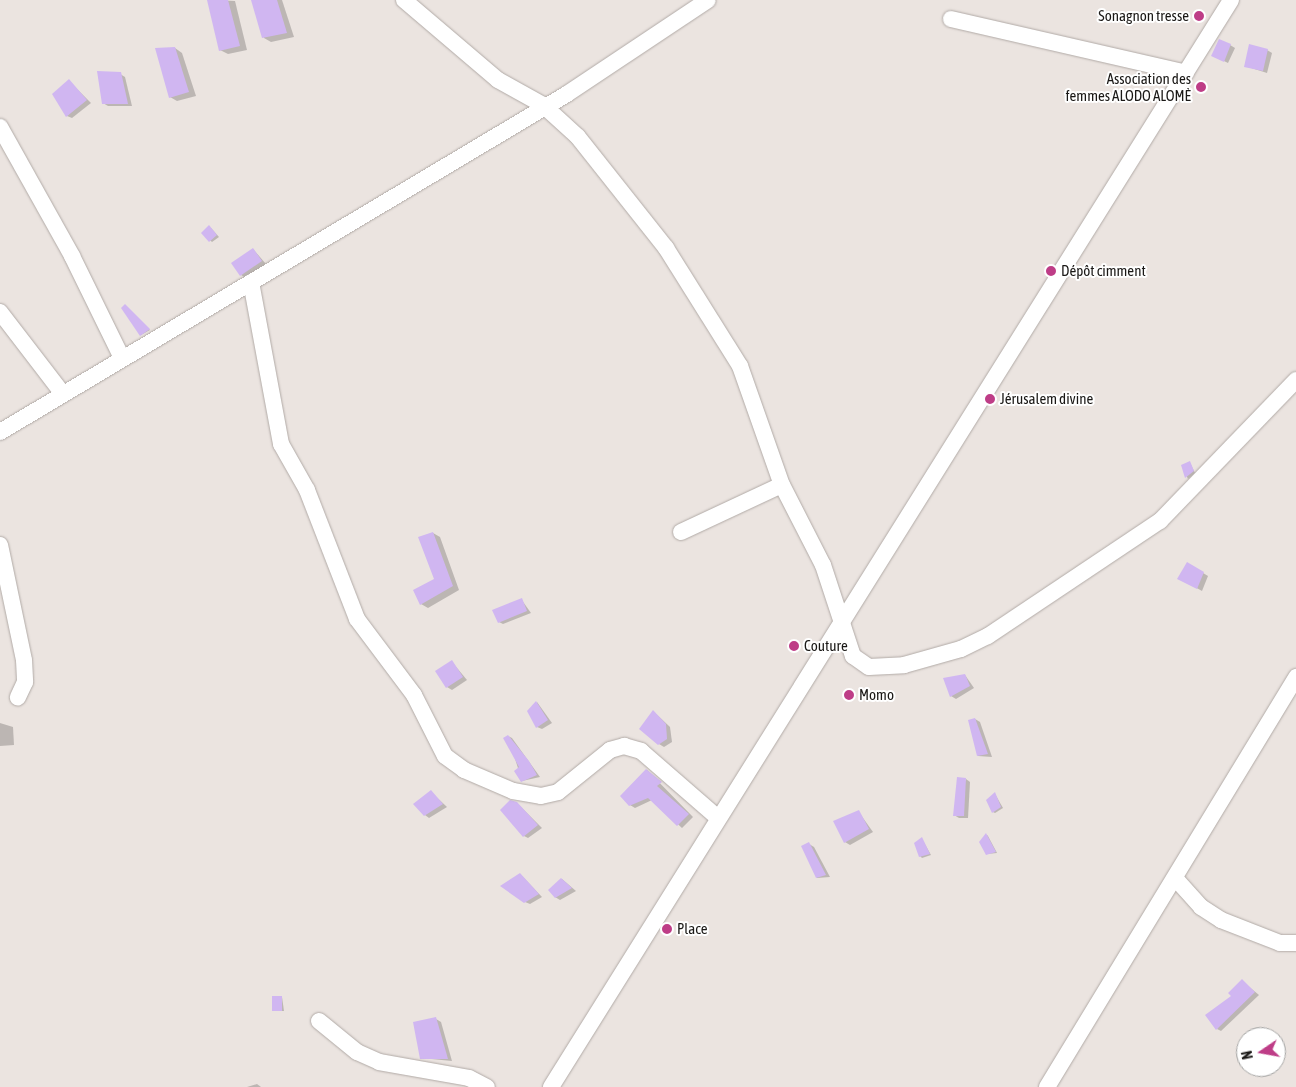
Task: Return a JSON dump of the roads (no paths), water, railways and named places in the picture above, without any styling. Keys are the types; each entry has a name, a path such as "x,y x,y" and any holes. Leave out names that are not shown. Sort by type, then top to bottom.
{"street":[{"path":"404,0 498,80 543,106 578,136 666,248 711,315 740,366 782,485 824,565 842,628 853,656 868,667 904,665 961,650 988,636 1160,521 1296,380"},
{"path":"0,432 543,106 708,0"},
{"path":"551,1087 718,817 842,628 1231,0"},
{"path":"951,19 1186,72"},
{"path":"0,127 72,256 122,358"},
{"path":"251,282 281,444 307,490 357,619 414,695 445,756 464,770 513,791 541,796 558,792 610,750 624,746 641,751 718,817"},
{"path":"0,312 63,394"},
{"path":"681,532 782,485"},
{"path":"0,545 24,660 25,682 18,697"},
{"path":"1047,1087 1176,878 1296,677"},
{"path":"1176,878 1201,907 1221,920 1280,943 1296,943"},
{"path":"319,1021 357,1052 379,1062 469,1078 487,1087"}],"place":[{"name":"Sonagnon tresse","path":"1199,16"},
{"name":"Association des femmes ALODO ALOMÈ","path":"1201,87"},
{"name":"Dépôt cimment","path":"1051,271"},
{"name":"Jérusalem divine","path":"990,399"},
{"name":"Couture","path":"794,646"},
{"name":"Momo","path":"849,695"},
{"name":"Place","path":"667,929"}]}
